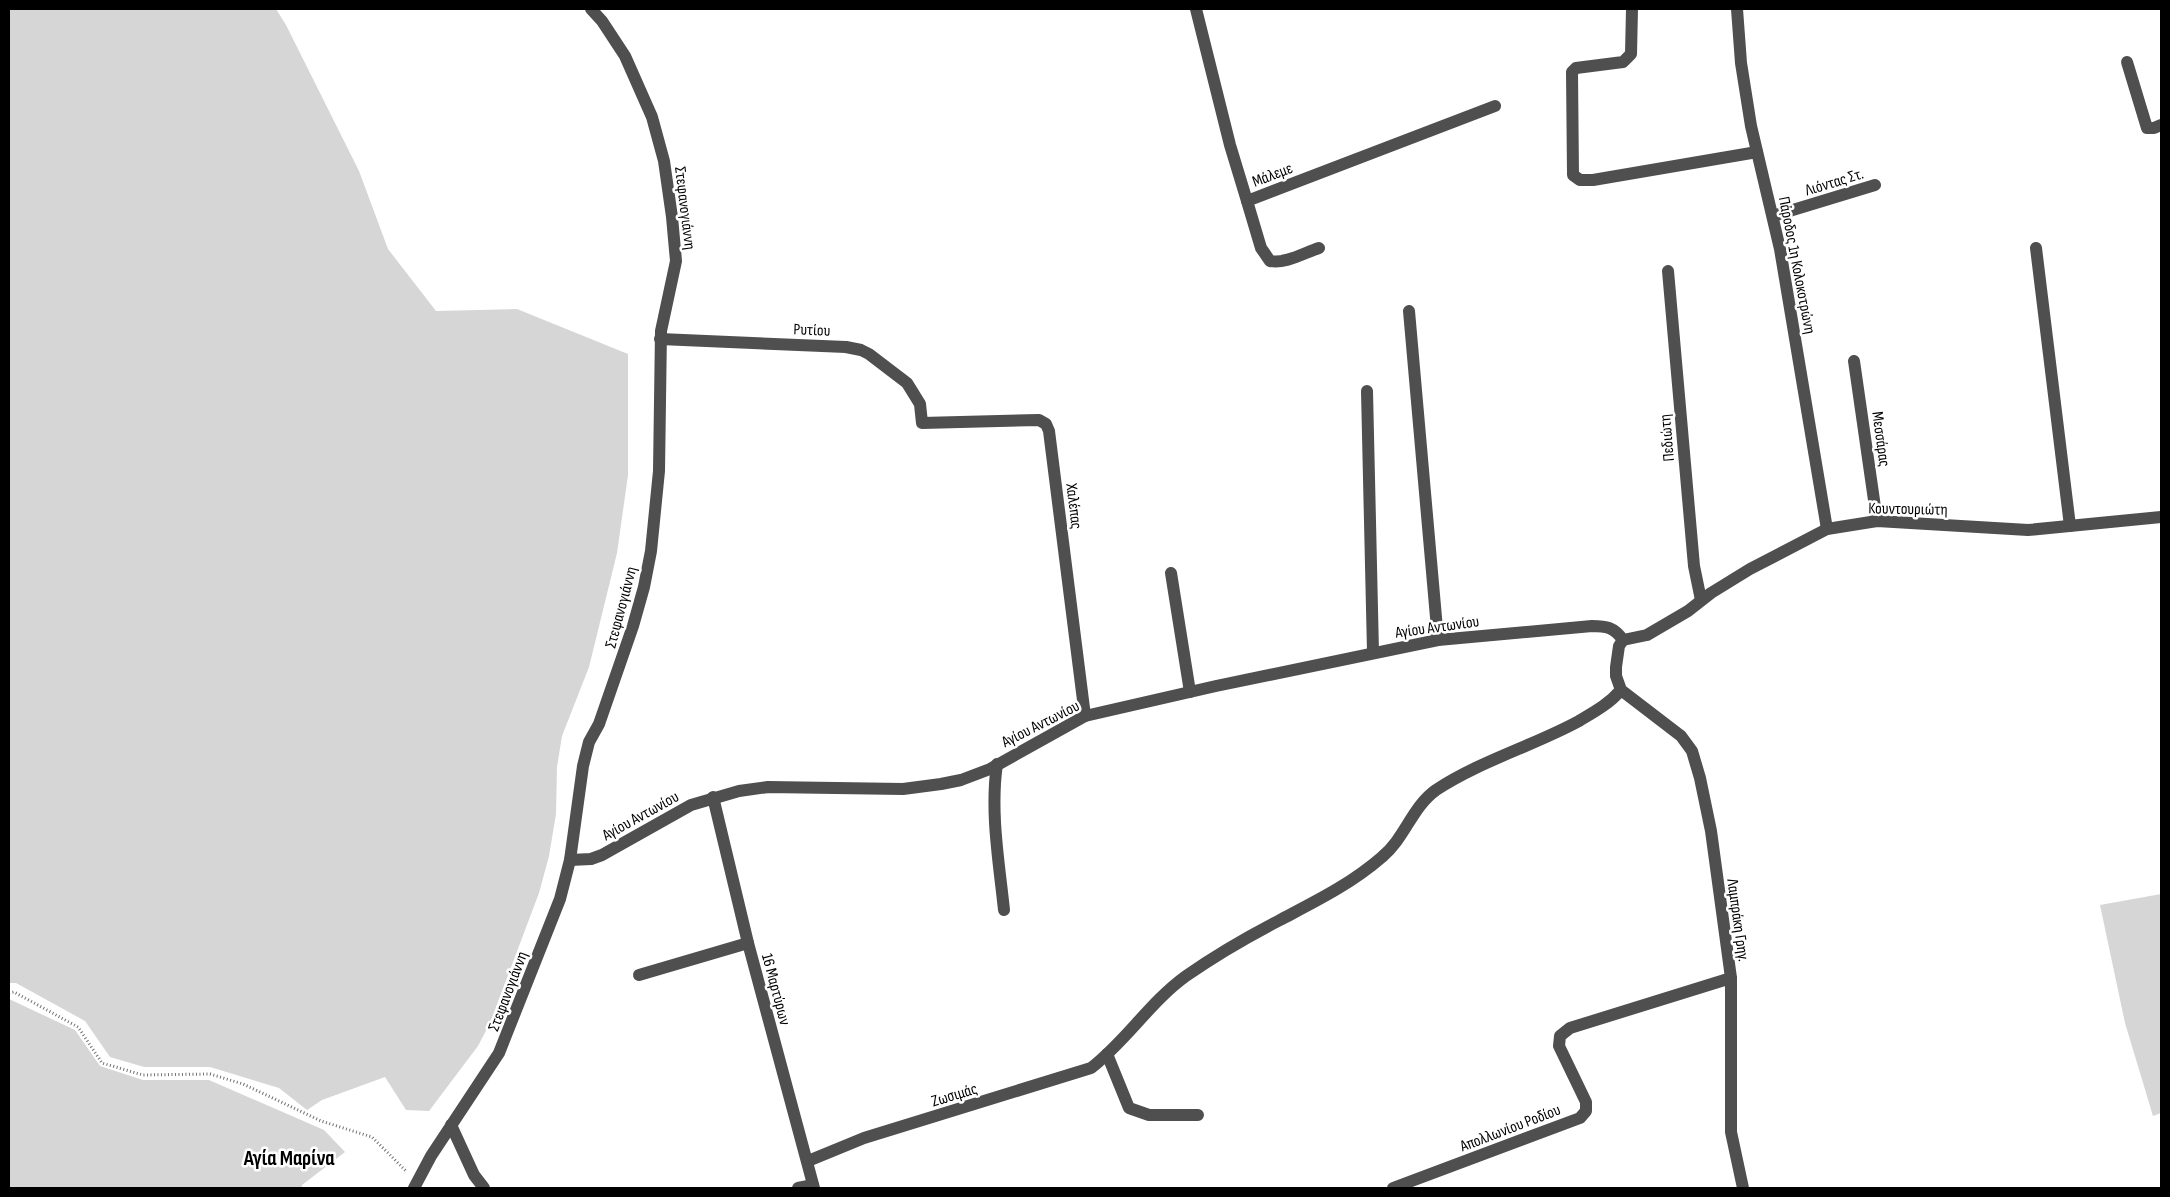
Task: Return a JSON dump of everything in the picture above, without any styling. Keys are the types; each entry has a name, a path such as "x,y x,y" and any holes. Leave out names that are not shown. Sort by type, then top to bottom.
{"street":[{"name":"Στεφανογιάννη","path":"415,1184 451,1126 494,1063 506,1038 560,899 570,860 583,766 589,742 599,724 623,658 644,587 651,551 659,471 660,339 662,320 676,260 672,217 664,161 652,117 625,56 606,26 591,9"},
{"name":"Μάλεμε","path":"1196,9 1230,145 1247,201 1495,106"},
{"path":"1632,9 1631,54 1623,62 1576,68 1572,72 1573,175 1580,180 1593,180 1757,152"},
{"name":"Πάροδος 1η Κολοκοτρώνη","path":"1737,9 1741,63 1751,126 1784,270 1828,528"},
{"path":"2127,62 2147,128 2161,125"},
{"name":"Λιόντας Στ.","path":"1773,216 1875,185"},
{"path":"1247,201 1261,248 1270,261 1285,260 1319,248"},
{"path":"2036,248 2070,526"},
{"name":"Πεδιώτη","path":"1668,271 1694,566 1702,600"},
{"path":"1409,311 1438,640"},
{"name":"Ρυτίου","path":"660,339 846,347 861,350 907,383 920,404 922,423"},
{"name":"Μεσσάρας","path":"1854,361 1876,521"},
{"path":"1367,391 1373,652"},
{"name":"Χαλέπας","path":"922,423 1040,420 1046,424 1050,431 1084,716"},
{"name":"Κουντουριώτη","path":"1623,640 1647,634 1688,611 1750,569 1828,528 1876,521 1936,523 2010,530 2070,526 2161,516"},
{"path":"1171,573 1190,692"},
{"name":"Αγίου Αντωνίου","path":"570,860 602,855 691,805 713,797 768,787 835,786 886,790 916,788 961,780 997,764 1084,716 1373,652 1438,640 1592,626 1614,629 1623,640"},
{"path":"1621,690 1616,676 1616,667 1619,646 1623,640"},
{"name":"Λαμπράκη Γρηγ.","path":"1621,690 1681,736 1693,755 1700,778 1710,824 1731,978 1731,1132 1743,1188"},
{"name":"Ζωσιμάς","path":"808,1161 864,1138 1091,1068 1107,1054 1161,997 1184,977 1228,949 1355,879 1384,856 1418,807 1438,789 1484,764 1562,730 1602,707 1621,690"},
{"path":"997,764 994,785 995,812 1004,910"},
{"name":"16 Μαρτύρων","path":"713,797 748,944 814,1186"},
{"path":"640,975 748,944"},
{"name":"Απολλωνίου Ροδίου","path":"1393,1188 1580,1118 1586,1111 1586,1102 1560,1046 1560,1036 1570,1028 1731,978"},
{"path":"1107,1054 1129,1108 1149,1115 1198,1115"},
{"path":"451,1126 474,1175 484,1188"},
{"path":"798,1188 814,1186"}],"path":[{"path":"9,993 14,992 78,1027 102,1063 143,1075 210,1074 243,1084 321,1121 372,1138 415,1184"}],"shaded area":[{"path":"9,9 276,9 286,25 359,171 388,249 436,311 517,309 628,354 628,475 617,553 589,667 562,736 557,767 556,814 549,856 539,893 490,1023 478,1046 429,1111 406,1110 385,1077 322,1100 307,1110 279,1088 210,1067 144,1067 110,1057 85,1021 16,983 9,983"},
{"path":"2161,894 2161,1113 2153,1116 2125,1023 2100,905"},
{"path":"9,999 75,1030 100,1066 143,1080 209,1080 324,1130 345,1152 302,1185 302,1188 9,1188"}],"district":[{"name":"Αγία Μαρίνα","path":"289,1158"}]}
